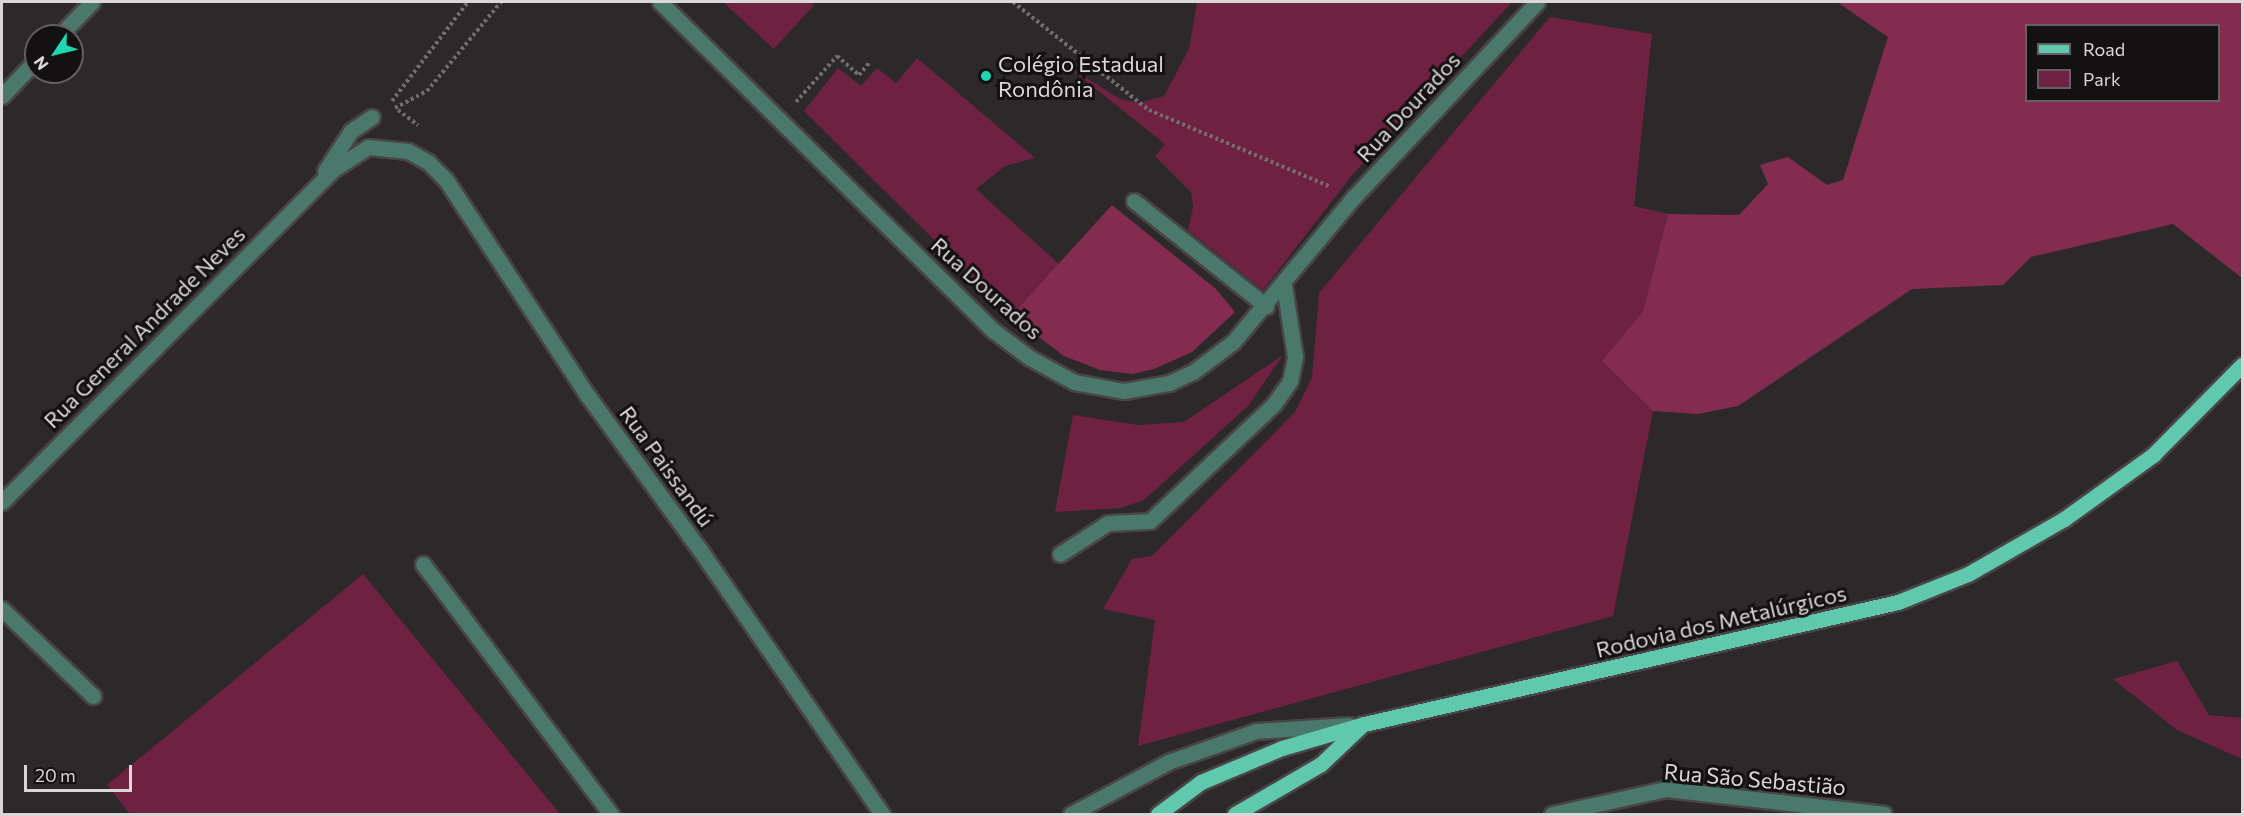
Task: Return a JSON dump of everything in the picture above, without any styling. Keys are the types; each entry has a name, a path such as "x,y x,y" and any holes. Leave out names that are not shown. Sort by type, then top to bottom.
{"main road":[{"name":"Rodovia dos Metalúrgicos","path":"1158,814 1201,782 1282,748 1364,724 1826,620 1898,602 1948,582 2064,519 2153,455 2242,365"},
{"path":"1235,814 1321,764 1364,724"}],"street":[{"path":"71,24 92,2"},
{"name":"Rua Dourados","path":"660,2 987,324 1051,370 1100,389 1124,391 1169,383 1213,358 1266,306 1354,197 1537,2"},
{"path":"2,96 24,73"},
{"name":"Rua General Andrade Neves","path":"318,184 351,131 372,117"},
{"name":"Rua General Andrade Neves","path":"2,502 318,184 353,153 368,147 408,151"},
{"name":"Rua Paissandú","path":"408,151 428,162 446,180 588,396 700,550 882,814"},
{"path":"1134,201 1266,306"},
{"path":"1060,554 1108,523 1150,521 1274,404 1290,381 1295,357 1284,285"},
{"path":"423,564 612,814"},
{"path":"2,609 93,696"},
{"path":"1071,814 1168,762 1256,731 1364,724"},
{"name":"Rua São Sebastião","path":"1552,814 1666,789 1841,812 1884,814"}],"path":[{"path":"428,133 390,104 468,2"},
{"path":"372,117 428,92 501,2"},
{"path":"1013,2 1149,110 1354,197"},
{"path":"795,103 837,56 859,75 870,62"}],"green space":[{"path":"723,2 809,2 814,5 774,49"},
{"path":"1197,2 1512,2 1353,174 1263,290 1188,230 1193,207 1191,192 1155,156 1165,144 1063,63 1120,99 1139,103 1164,96 1189,49"},
{"path":"1550,17 1652,34 1634,206 1668,214 1643,311 1602,361 1653,411 1613,616 1138,746 1155,620 1103,609 1132,559 1152,556 1295,412 1312,377 1319,293"},
{"path":"917,58 1035,158 1005,166 976,189 1059,264 1011,316 804,111 838,68 861,86 877,68 896,83"},
{"path":"1283,355 1248,406 1144,500 1121,508 1055,512 1073,415 1138,425 1184,422"},
{"path":"363,574 560,814 130,814 107,785"},
{"path":"2177,661 2209,715 2242,718 2242,759 2177,730 2113,679"}],"shaded area":[{"path":"1837,2 2242,2 2242,278 2173,224 2031,257 2003,285 1912,289 1738,406 1698,414 1653,411 1602,361 1643,311 1668,214 1739,215 1768,184 1760,165 1788,157 1827,185 1843,180 1888,37"},
{"path":"1112,205 1216,289 1235,312 1192,352 1154,369 1133,374 1100,370 1064,356 1011,316"}],"place":[{"name":"Colégio Estadual Rondônia","path":"986,76"}]}
